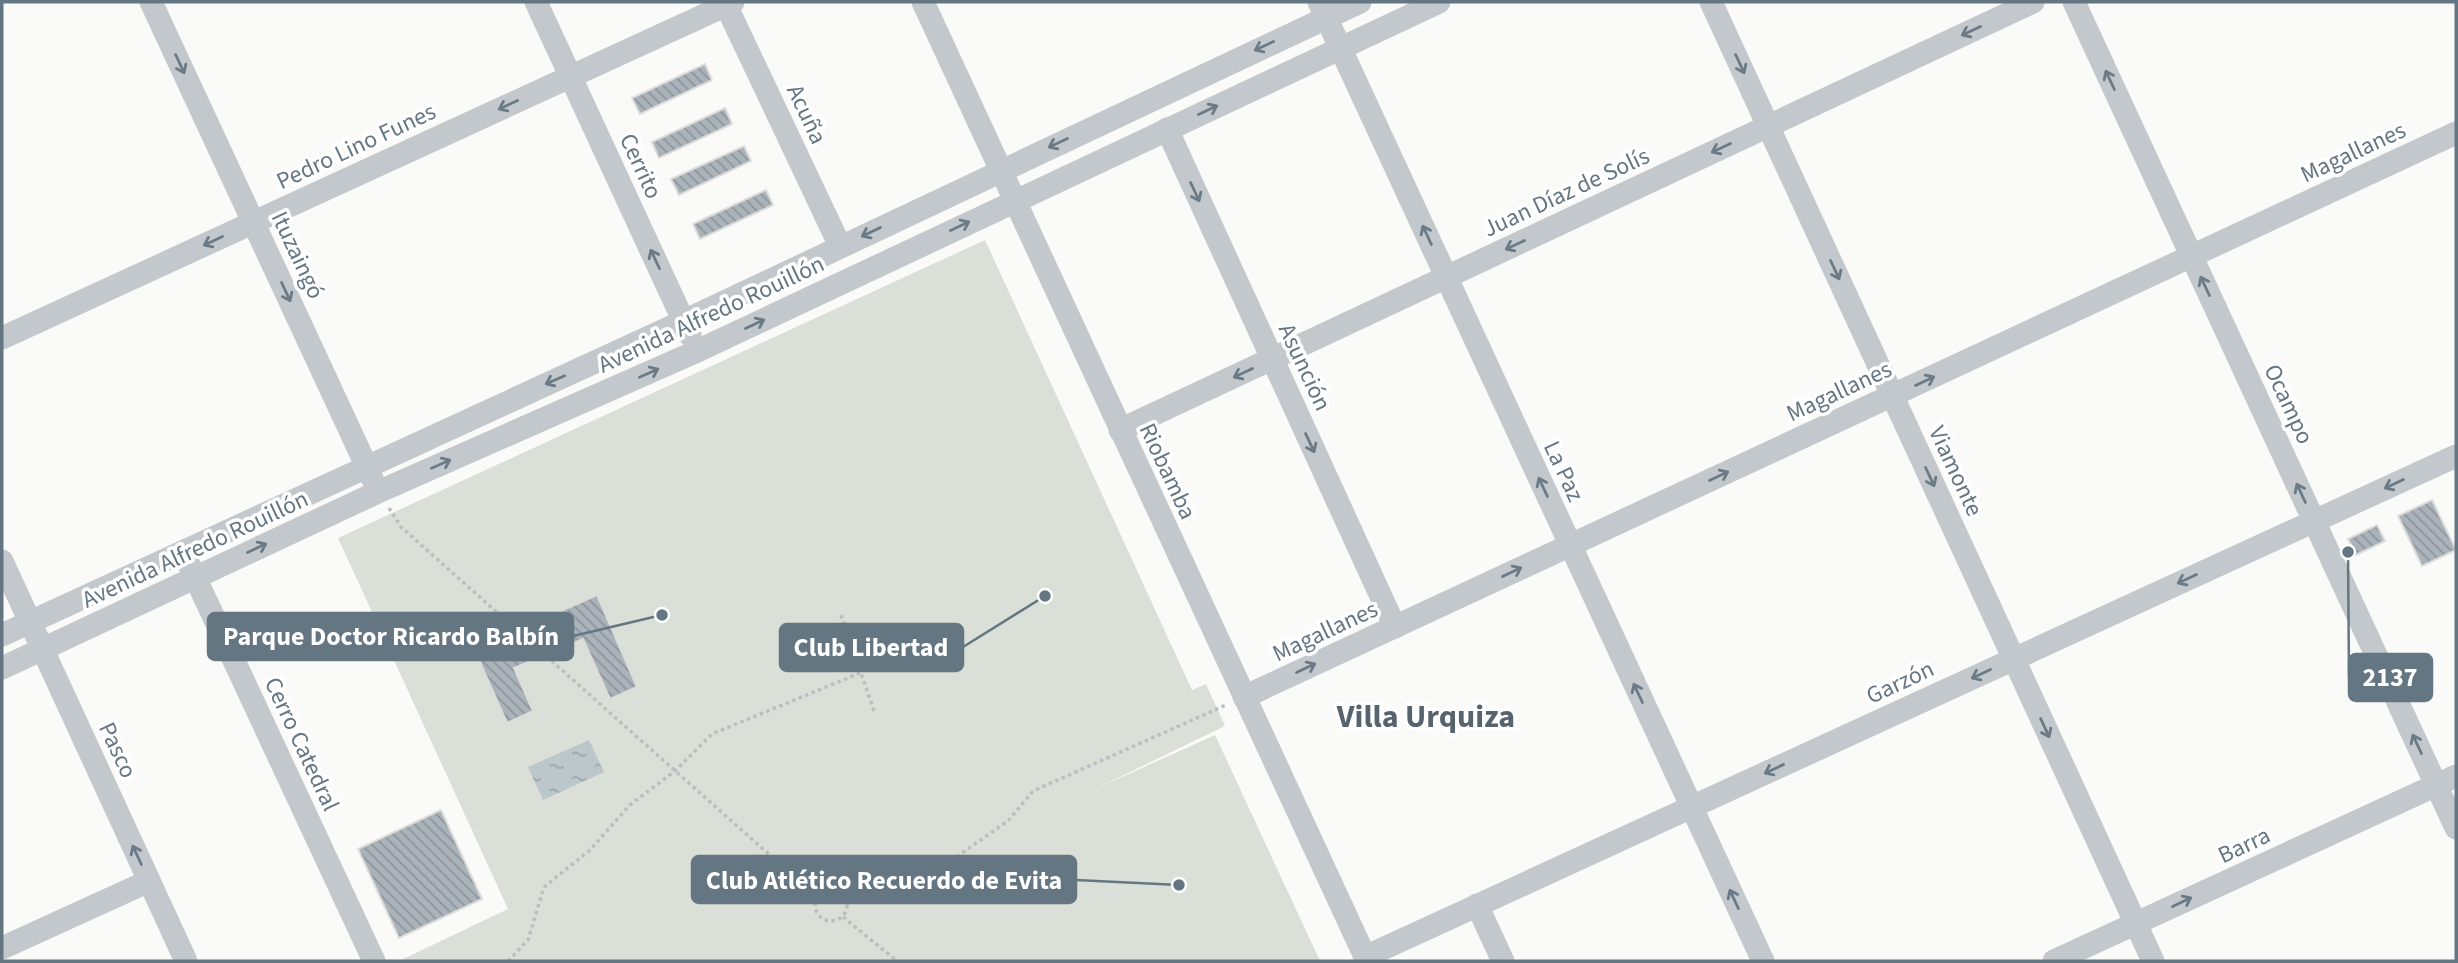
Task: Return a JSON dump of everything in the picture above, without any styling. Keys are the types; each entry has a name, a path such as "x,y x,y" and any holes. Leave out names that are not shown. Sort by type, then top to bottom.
{"street":[{"name":"Ituzaingó","path":"151,2 378,492"},
{"name":"Cerrito","path":"536,2 684,321 693,353"},
{"name":"Riobamba","path":"923,2 1366,959"},
{"name":"Avenida Alfredo Rouillón","path":"2,668 378,492 693,353 1006,185 1322,10 1360,2"},
{"name":"Avenida Alfredo Rouillón","path":"2,635 684,321 840,246 1167,130 1439,2"},
{"name":"Viamonte","path":"1711,2 2153,961"},
{"name":"Juan Díaz de Solís","path":"1120,430 2033,2"},
{"name":"Ocampo","path":"2074,2 2314,521 2446,780 2456,828"},
{"name":"Pedro Lino Funes","path":"2,338 729,3"},
{"name":"Acuña","path":"729,3 840,246"},
{"name":"La Paz","path":"1322,10 1763,961"},
{"name":"Asunción","path":"1167,130 1395,627"},
{"name":"Magallanes","path":"1244,697 2456,134"},
{"name":"Garzón","path":"1366,959 1477,905 2456,456"},
{"name":"Cerro Catedral","path":"183,550 374,961"},
{"name":"Pasco","path":"2,561 186,961"},
{"name":"Barra","path":"2054,961 2446,780"},
{"path":"2,948 149,881"},
{"path":"1477,905 1503,961"}],"path":[{"path":"378,492 401,527 817,897"},
{"path":"841,615 874,711"},
{"path":"508,961 528,940 544,887 589,851 630,805 675,771 712,734 860,673"},
{"path":"846,900 949,862 1008,821 1033,791 1244,697"},
{"path":"833,889 846,900 847,909 843,917 834,922 825,921 817,915 814,906 817,897 824,890 833,889"},
{"path":"843,917 897,961"}],"shaded area":[{"path":"985,240 1192,690 1206,684 1225,726 1093,790 1215,735 1320,961 399,961 508,909 338,538"}],"water":[{"path":"589,740 604,772 543,800 528,767"}],"building":[{"path":"705,64 712,80 640,114 632,98"},
{"path":"725,108 732,124 659,158 652,142"},
{"path":"744,146 751,161 679,195 671,179"},
{"path":"766,190 773,205 700,239 693,224"},
{"path":"2432,500 2456,550 2422,566 2398,516"},
{"path":"2377,525 2385,541 2356,555 2348,539"},
{"path":"597,595 637,687 610,699 583,639 555,651 527,626"},
{"path":"511,634 538,658 514,668 533,711 507,723 475,651"},
{"path":"441,810 482,899 399,938 358,849"}],"place":[{"name":"2137","path":"2348,552"},
{"name":"Club Libertad","path":"1045,596"},
{"name":"Parque Doctor Ricardo Balbín","path":"662,615"},
{"name":"Club Atlético Recuerdo de Evita","path":"1179,885"}],"district":[{"name":"Villa Urquiza","path":"1426,716"}]}
